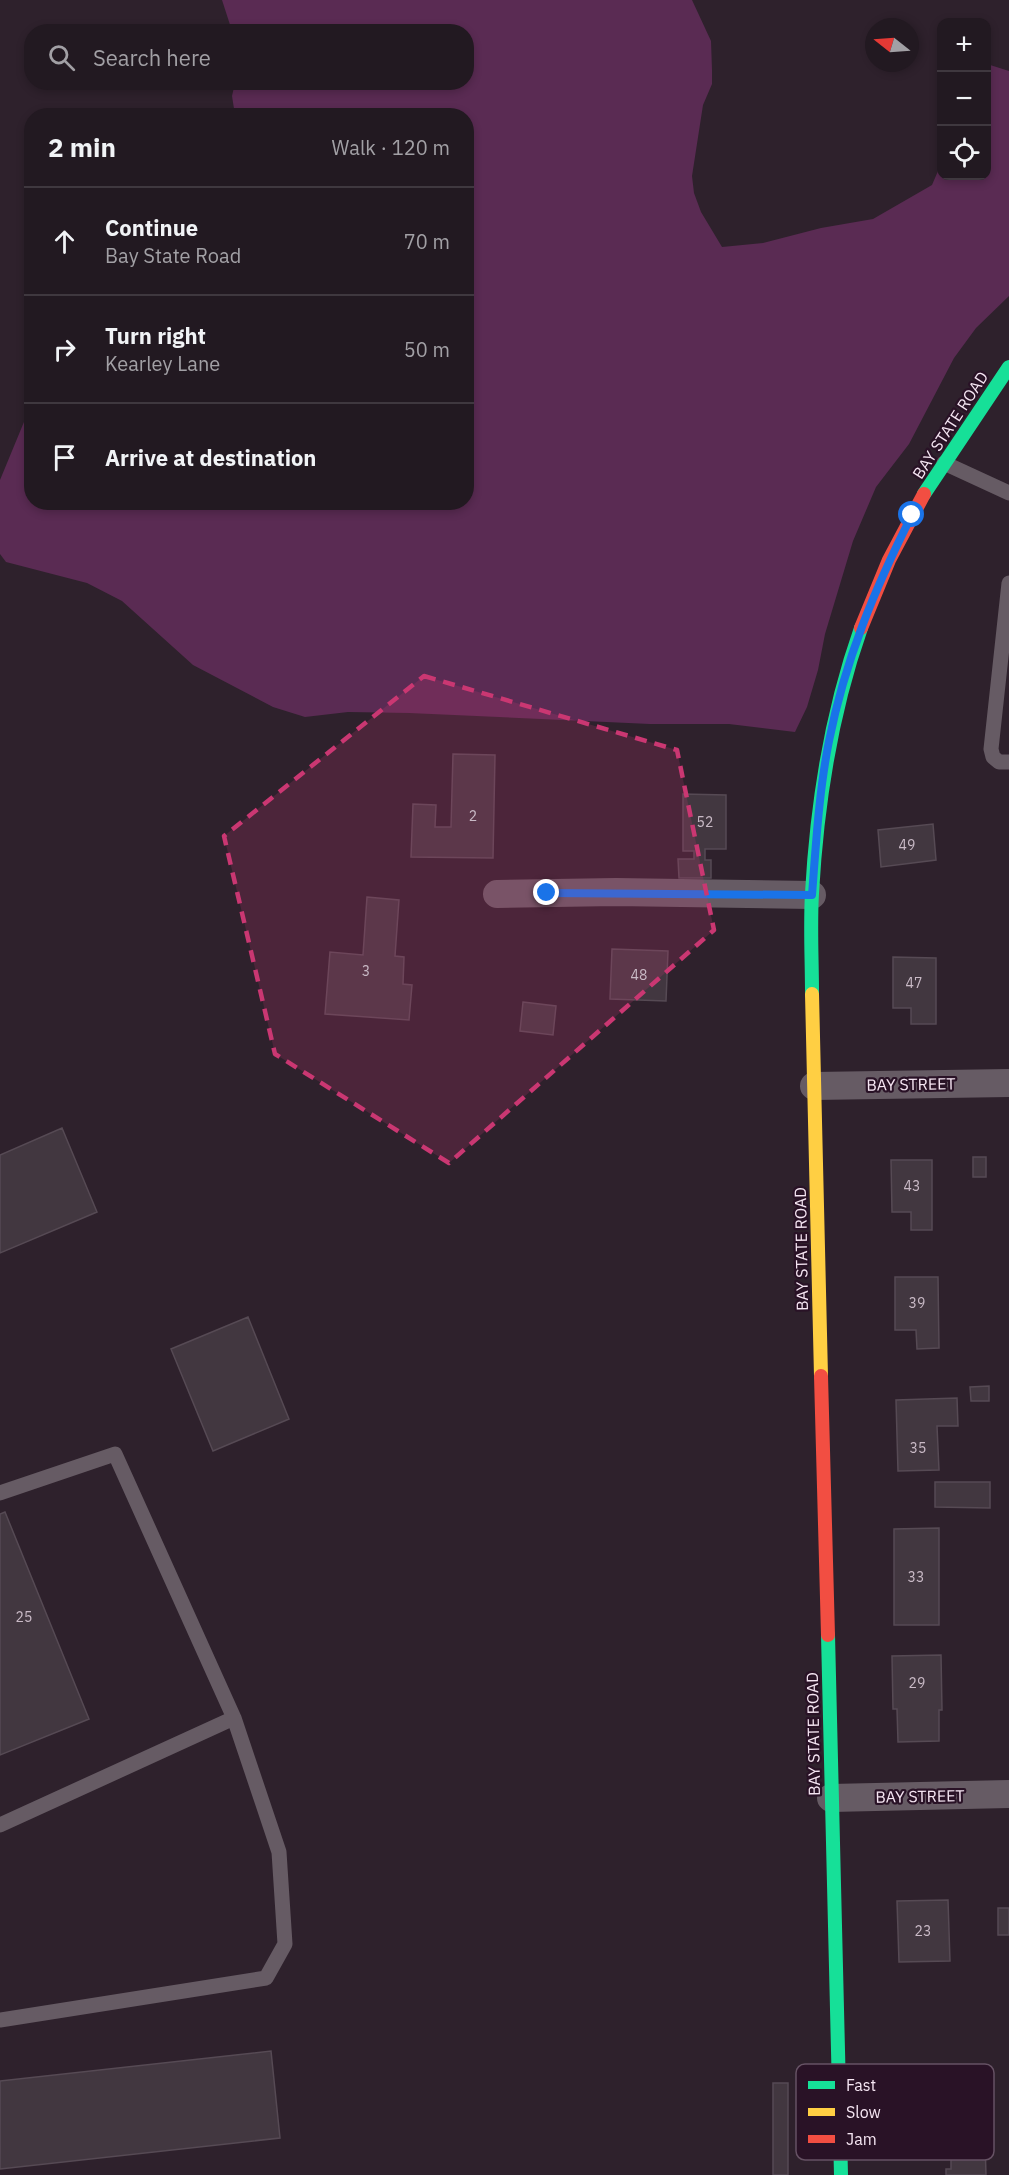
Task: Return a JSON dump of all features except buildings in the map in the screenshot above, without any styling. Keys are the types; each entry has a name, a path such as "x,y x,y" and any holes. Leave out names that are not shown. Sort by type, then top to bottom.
{"street":[{"name":"BAY STATE ROAD","path":"837,2064 814,1086 812,895 821,798 829,742 850,660 870,603 912,515 1009,367"},
{"path":"497,894 616,892 812,895"},
{"name":"BAY STREET","path":"814,1086 1009,1083"},
{"name":"BAY STREET","path":"831,1798 1009,1794"},
{"name":"BAY STATE ROAD","path":"840,2160 840,2175"}],"lane":[{"path":"944,463 1009,494"},
{"path":"1009,583 991,749 993,757 999,762 1009,762"},
{"path":"0,1493 115,1454 234,1718 279,1852 285,1944 266,1978 0,2020"},
{"path":"0,1825 234,1718"}],"highlighted area":[{"path":"424,676 677,750 714,930 449,1163 275,1054 224,836"}],"shaded area":[{"path":"222,0 692,0 711,41 712,70 712,84 703,105 692,176 694,193 701,212 722,247 763,243 821,228 873,219 932,185 937,173 937,180 991,180 991,65 1009,71 1009,296 976,328 954,358 909,444 876,487 853,541 825,634 818,670 807,707 795,732 729,724 650,724 409,713 348,712 305,717 273,707 193,665 122,601 87,583 6,562 0,554 0,480 24,422 24,510 474,510 474,108 234,108 232,96 233,90 474,90 474,24 230,24"}],"traffic: fast":[{"path":"924,494 1009,367"},
{"path":"812,994 812,893 822,792 841,693 861,628"},
{"path":"828,1635 838,2064"},
{"path":"841,2160 841,2175"}],"traffic: slow":[{"path":"812,994 821,1376"}],"traffic: jam":[{"path":"861,628 889,560 924,494"},
{"path":"821,1376 828,1635"}],"route":[{"path":"547,893 812,895 821,798 829,742 839,696 870,603 912,515"}]}
